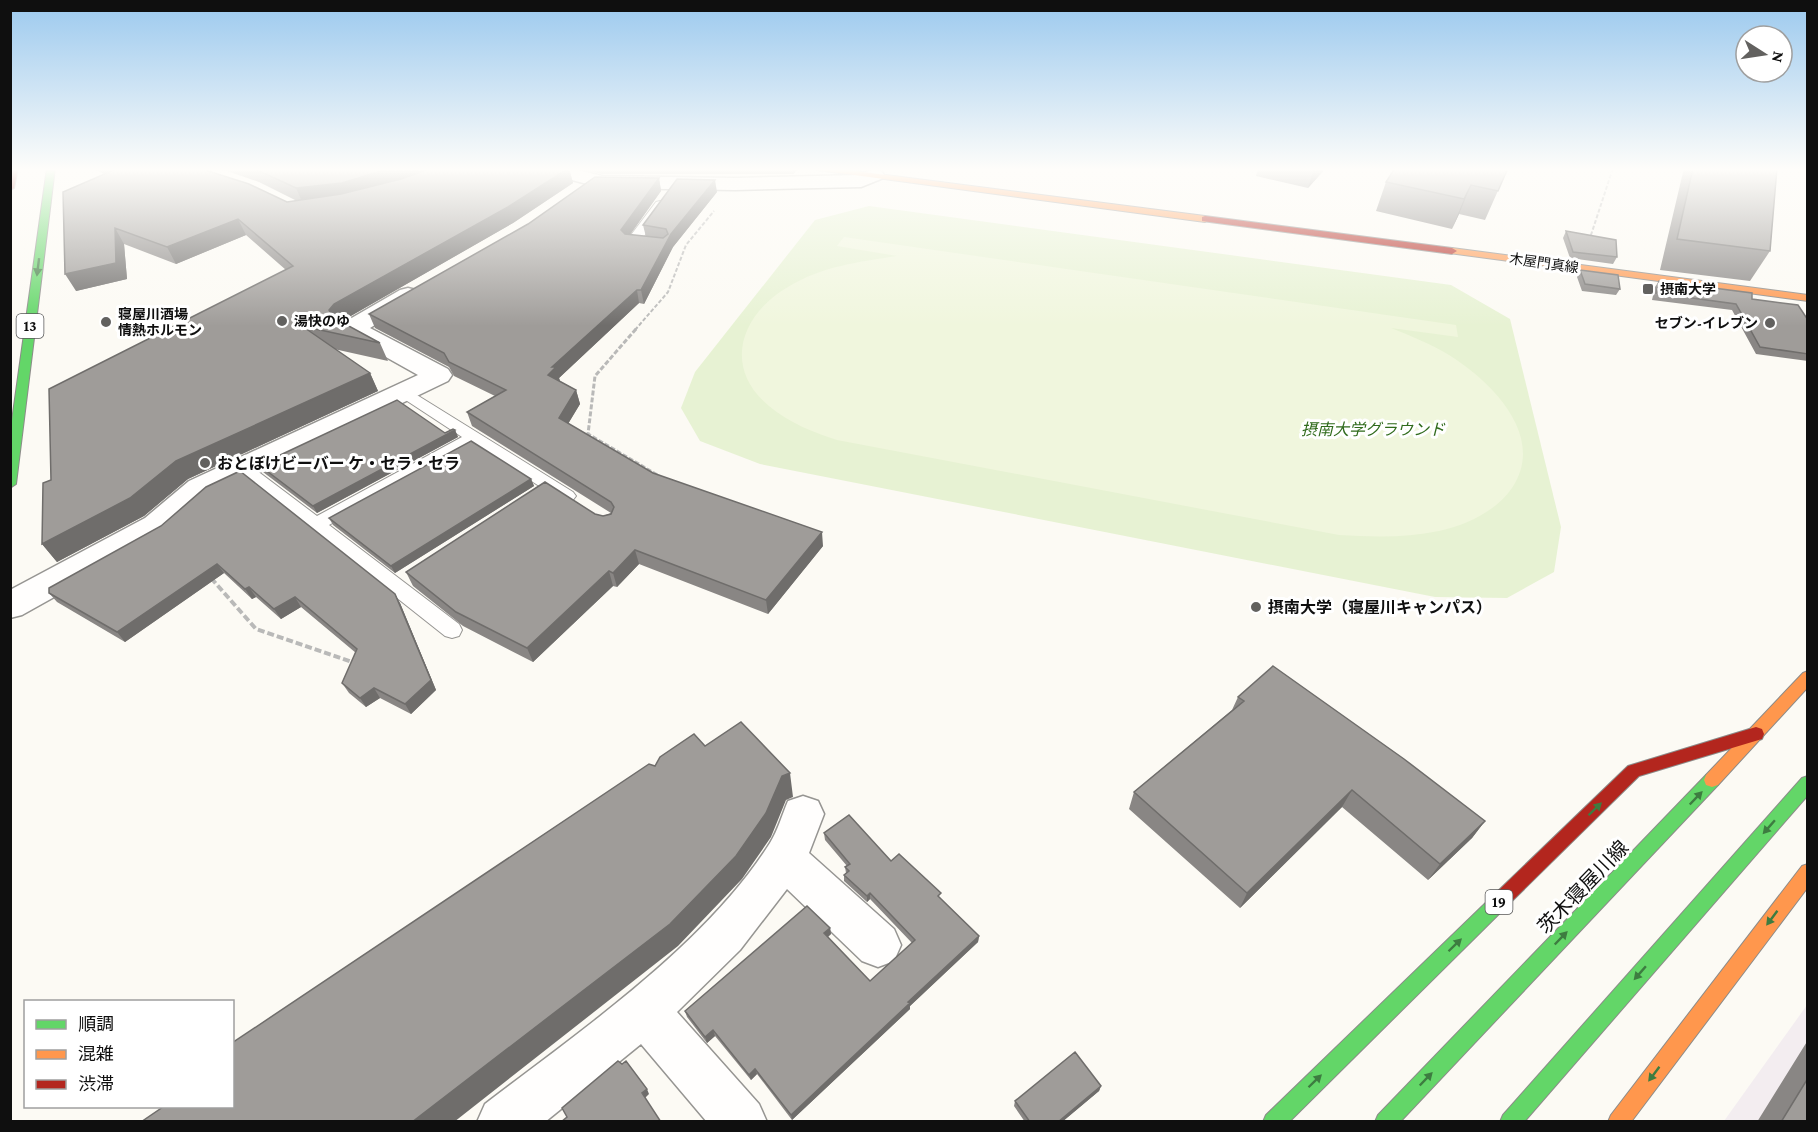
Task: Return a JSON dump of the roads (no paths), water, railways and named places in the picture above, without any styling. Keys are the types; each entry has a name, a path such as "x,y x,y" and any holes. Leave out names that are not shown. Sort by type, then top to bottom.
{"main road":[{"name":"13","path":"10,484 20,386 28,347 44,221"},
{"name":"木屋門真線","path":"1222,221 1808,298"},
{"name":"茨木寝屋川線","path":"1385,1122 1808,677"},
{"name":"19","path":"1273,1122 1634,771 1756,734"},
{"path":"1510,1122 1808,783"},
{"path":"1618,1122 1808,872"}],"street":[{"path":"10,606 156,526 200,488 439,375 352,328 432,282"},
{"path":"503,1122 630,1022 731,929 785,858 803,814"},
{"path":"785,858 878,945"},
{"path":"643,1010 741,1122"}],"lane":[{"path":"649,221 633,242 661,246"},
{"path":"404,392 579,504"},
{"path":"315,525 475,437"},
{"path":"242,468 452,630"},
{"path":"531,498 550,486"},
{"path":"394,586 414,573"}],"place":[{"name":"摂南大学","path":"1648,289"},
{"name":"湯快のゆ","path":"282,321"},
{"name":"寝屋川酒場 情熱ホルモン","path":"106,322"},
{"name":"セブン-イレブン","path":"1770,323"},
{"name":"おとぼけビーバー ケ・セラ・セラ","path":"205,463"},
{"name":"摂南大学（寝屋川キャンパス）","path":"1256,607"}],"park label":[{"name":"摂南大学グラウンド","path":"1373,429"}]}
